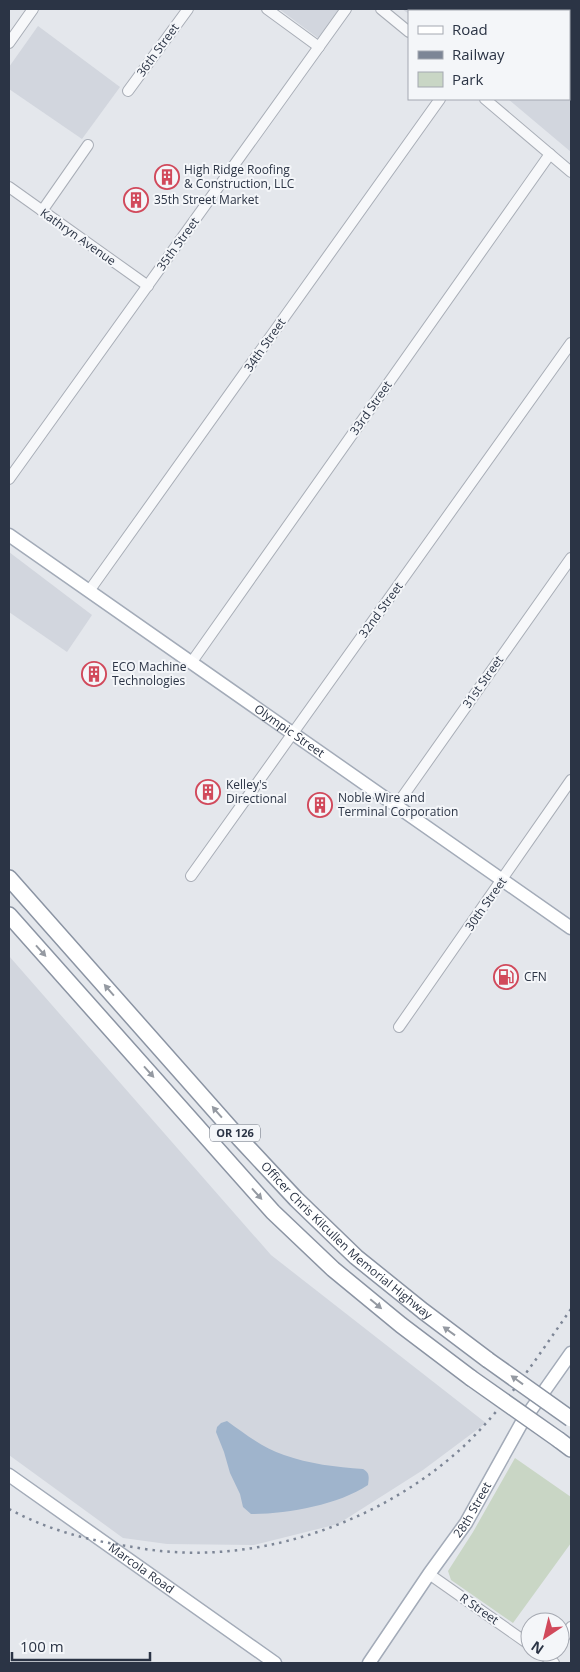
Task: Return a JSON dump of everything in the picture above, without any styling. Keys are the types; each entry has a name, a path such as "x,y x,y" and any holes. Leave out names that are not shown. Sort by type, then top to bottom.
{"highway":[{"name":"Officer Chris Kilcullen Memorial Highway","path":"9,878 296,1199 356,1257 488,1360 571,1419"},
{"name":"Officer Chris Kilcullen Memorial Highway","path":"9,915 273,1212 333,1269 401,1325 571,1449"}],"main road":[{"name":"Olympic Street","path":"9,535 571,928"},
{"name":"28th Street","path":"369,1663 470,1516 521,1424 571,1353"},
{"name":"Marcola Road","path":"9,1475 275,1663"}],"street":[{"path":"9,43 33,9"},
{"name":"36th Street","path":"128,91 188,9"},
{"path":"267,9 319,46"},
{"name":"35th Street","path":"9,479 346,9"},
{"path":"381,9 408,31"},
{"name":"34th Street","path":"89,591 439,100"},
{"path":"487,100 571,172"},
{"path":"42,211 88,145"},
{"name":"33rd Street","path":"192,663 550,154"},
{"name":"Kathryn Avenue","path":"9,187 148,286"},
{"name":"32nd Street","path":"191,876 571,344"},
{"name":"31st Street","path":"396,806 571,558"},
{"name":"30th Street","path":"400,1027 571,780"},
{"name":"R Street","path":"429,1574 520,1638"}],"shaded area":[{"path":"279,9 339,9 318,38"},
{"path":"402,9 571,9 571,152 509,100 570,100 570,10 408,10 408,13"},
{"path":"38,26 120,87 82,139 9,89 9,67"},
{"path":"9,552 92,615 67,652 9,612"},
{"path":"9,956 271,1255 486,1423 423,1470 338,1524 254,1545 167,1544 123,1538 9,1455"}],"green space":[{"path":"515,1458 571,1497 571,1543 513,1623 451,1580 448,1571 473,1532"}],"water":[{"path":"227,1421 261,1445 284,1455 323,1465 363,1469 367,1472 368,1485 342,1498 312,1507 265,1514 251,1514 243,1507 240,1494 230,1473 216,1432 217,1427 221,1423"}],"railway":[{"path":"9,1509 52,1528 81,1537 112,1544 161,1551 202,1553 243,1550 284,1542 323,1530 362,1514 399,1495 433,1472 464,1446 508,1397 571,1309"}],"place":[{"name":"High Ridge Roofing & Construction, LLC","path":"167,177"},
{"name":"35th Street Market","path":"136,200"},
{"name":"ECO Machine Technologies","path":"94,674"},
{"name":"Kelley's Directional","path":"208,792"},
{"name":"Noble Wire and Terminal Corporation","path":"320,805"},
{"name":"CFN","path":"506,977"}]}
